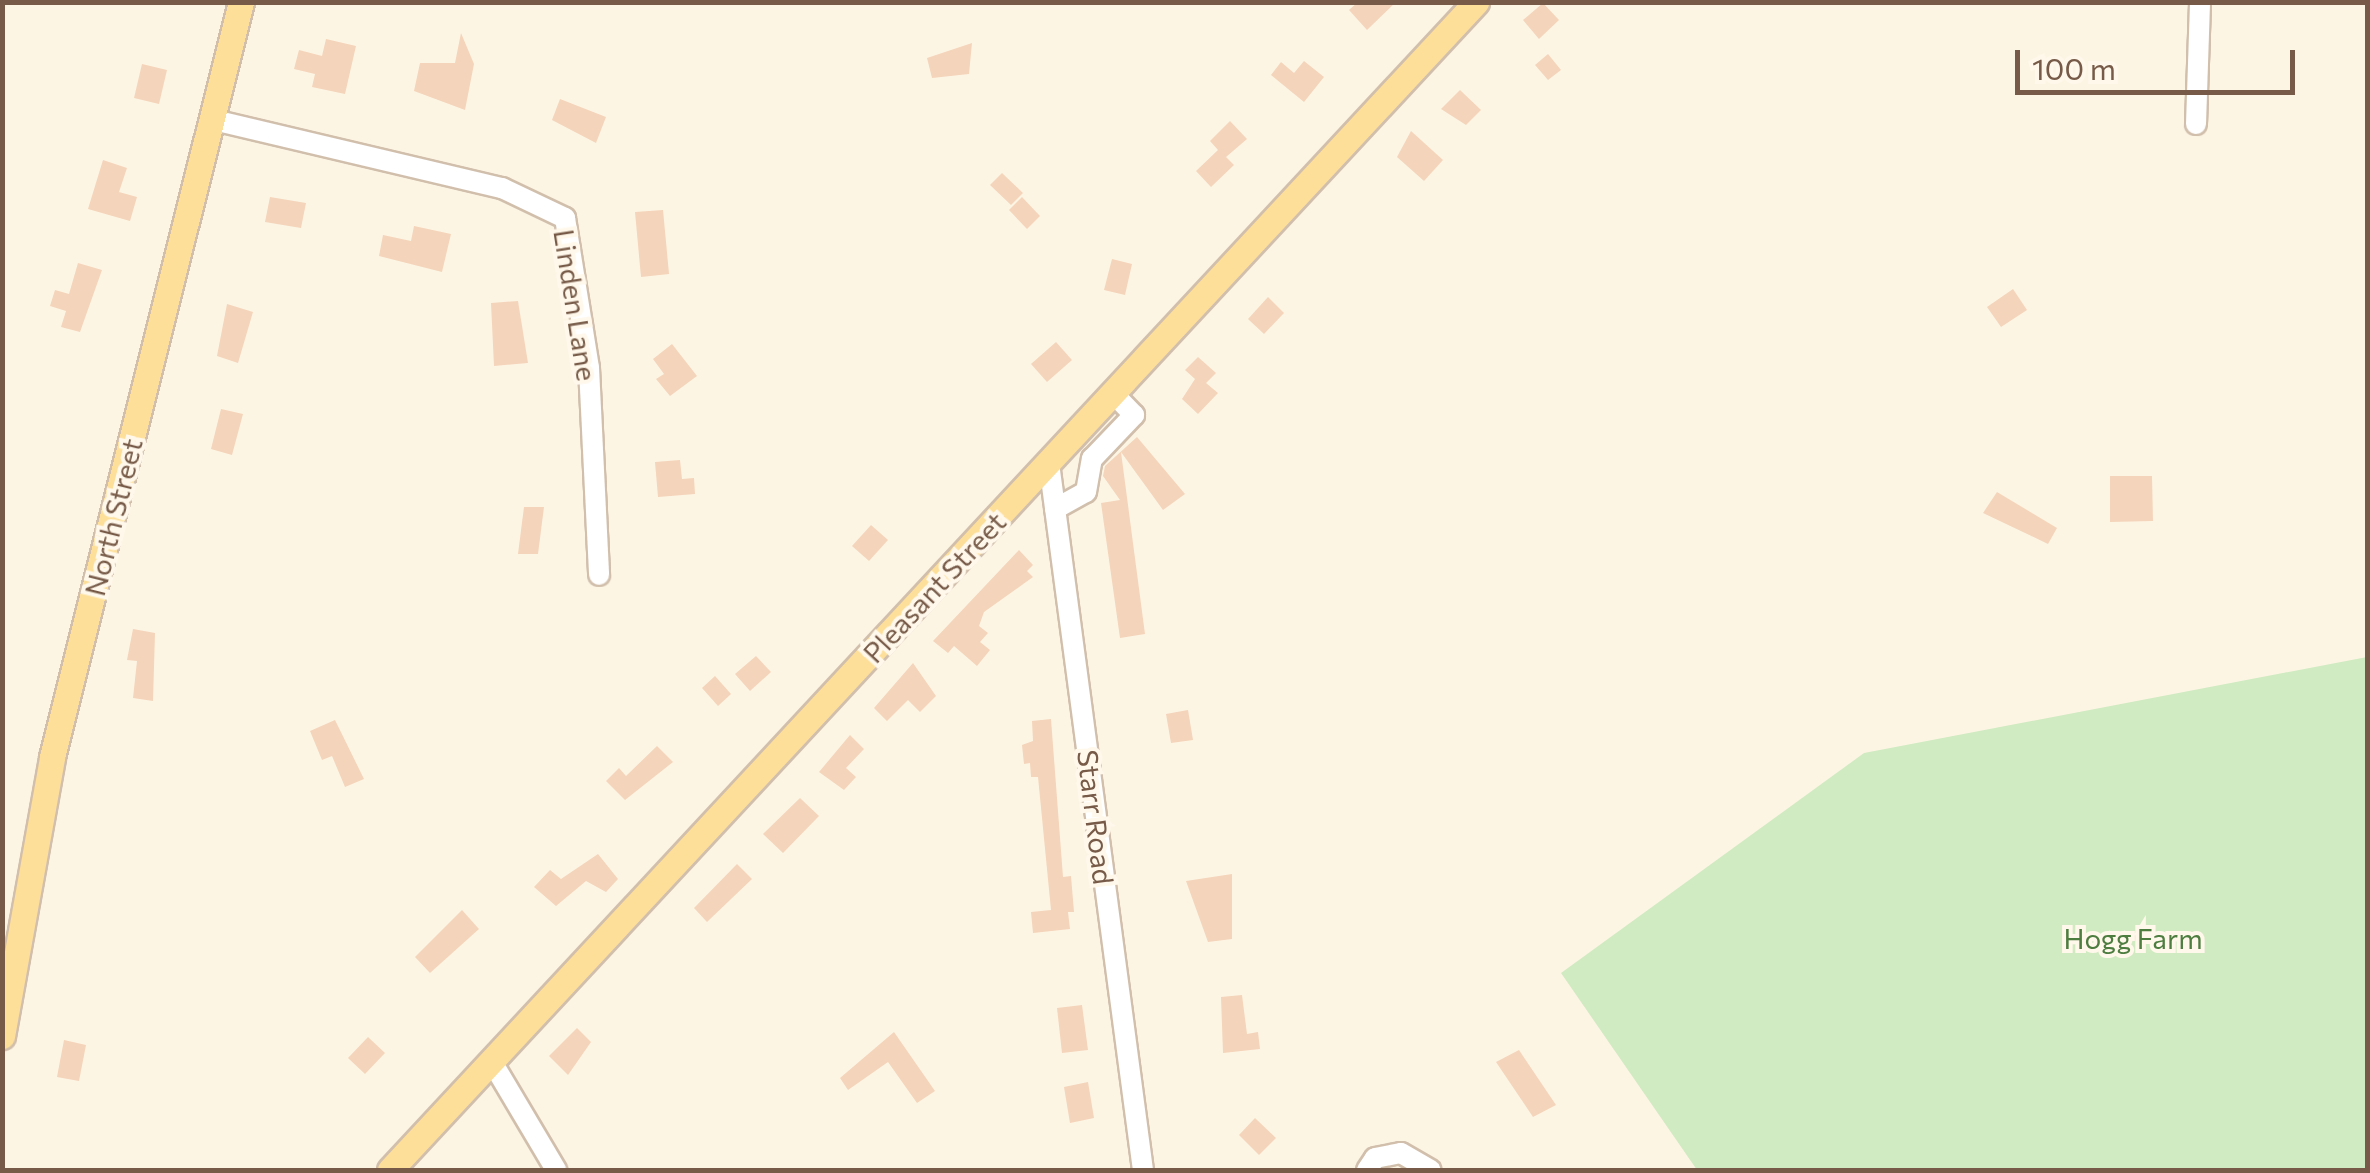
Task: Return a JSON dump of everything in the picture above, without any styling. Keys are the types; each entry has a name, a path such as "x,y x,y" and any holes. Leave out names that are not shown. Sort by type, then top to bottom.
{"main road":[{"name":"North Street","path":"2,1036 13,921 241,2"},
{"name":"Pleasant Street","path":"390,1170 1476,2"}],"street":[{"path":"2196,124 2200,2"},
{"name":"Linden Lane","path":"214,120 502,188 564,218 589,368 600,574"},
{"path":"1055,509 1086,492 1092,459 1134,416 1114,394"},
{"name":"Starr Road","path":"1049,464 1143,1170"},
{"path":"492,1062 556,1170"},
{"path":"1367,1170 1375,1158 1401,1153 1430,1170"}],"green space":[{"name":"Hogg Farm","path":"2367,657 2367,1170 1697,1170 1561,973 1864,753"}],"building":[{"path":"1358,2 1396,2 1367,30 1349,10"},
{"path":"1543,3 1559,20 1539,39 1523,20"},
{"path":"461,33 474,64 465,110 414,91 420,63 455,63"},
{"path":"326,39 356,46 345,94 312,87 315,74 294,69 299,50 322,56"},
{"path":"972,43 969,74 932,78 927,58"},
{"path":"1548,54 1561,70 1548,80 1535,65"},
{"path":"1304,61 1324,77 1304,102 1271,75 1281,62 1294,73"},
{"path":"142,64 167,70 159,104 134,98"},
{"path":"1460,90 1481,110 1466,125 1441,109"},
{"path":"560,99 606,117 596,143 552,120"},
{"path":"1230,121 1247,139 1226,157 1234,165 1211,187 1196,171 1218,150 1210,141"},
{"path":"1411,131 1443,160 1424,181 1397,157"},
{"path":"103,160 127,168 119,192 137,197 130,221 88,209"},
{"path":"1002,173 1023,193 1011,205 990,185"},
{"path":"270,197 306,203 301,228 265,222"},
{"path":"1022,197 1040,216 1027,229 1009,210"},
{"path":"663,210 669,274 641,277 635,212"},
{"path":"414,226 451,234 442,272 379,256 383,235 411,241"},
{"path":"1112,259 1132,264 1125,295 1104,290"},
{"path":"78,263 102,270 80,332 61,327 66,311 50,306 55,290 69,294"},
{"path":"2013,289 2027,310 2001,327 1987,307"},
{"path":"1268,297 1284,313 1264,334 1248,319"},
{"path":"518,301 528,363 494,366 491,303"},
{"path":"227,304 253,312 238,363 217,356"},
{"path":"1056,342 1072,360 1047,382 1031,364"},
{"path":"672,344 697,376 670,396 656,379 664,374 653,359"},
{"path":"1198,357 1216,373 1206,383 1218,393 1198,414 1182,399 1195,379 1185,370"},
{"path":"221,409 243,414 232,455 211,449"},
{"path":"1137,437 1185,494 1163,510 1121,452 1145,634 1120,638 1101,503 1120,500 1103,476 1105,466"},
{"path":"680,460 682,479 694,478 695,494 658,497 655,462"},
{"path":"2110,476 2152,476 2153,521 2110,522"},
{"path":"1997,492 2057,528 2048,544 1983,513"},
{"path":"524,507 544,507 538,554 518,554"},
{"path":"871,525 888,540 869,561 852,546"},
{"path":"1019,550 1033,565 1027,571 1033,577 984,612 979,626 988,633 980,642 990,650 977,666 954,646 948,653 933,641"},
{"path":"133,629 155,633 153,701 133,698 137,661 127,660"},
{"path":"756,656 771,672 750,691 735,674"},
{"path":"913,663 936,696 920,712 908,700 887,721 874,708"},
{"path":"715,676 731,694 718,706 702,688"},
{"path":"1188,710 1193,740 1171,743 1166,714"},
{"path":"1051,719 1063,877 1071,876 1074,912 1068,912 1070,929 1033,933 1031,912 1051,910 1038,777 1031,777 1030,763 1024,764 1022,745 1033,741 1032,721"},
{"path":"335,720 364,779 345,787 332,756 322,760 310,731"},
{"path":"850,735 864,749 846,768 856,777 844,790 819,772"},
{"path":"657,746 673,762 625,800 606,781 619,768 626,776"},
{"path":"800,798 819,816 783,853 763,834"},
{"path":"598,854 618,879 606,892 586,881 556,906 534,887 550,870 561,879"},
{"path":"737,864 752,879 707,922 694,908"},
{"path":"1232,874 1232,939 1208,942 1186,881"},
{"path":"462,910 479,929 430,973 415,957"},
{"path":"1242,995 1247,1034 1258,1032 1260,1049 1223,1053 1221,997"},
{"path":"1082,1005 1088,1050 1062,1053 1057,1008"},
{"path":"577,1028 591,1042 568,1075 549,1056"},
{"path":"894,1032 935,1091 917,1103 888,1062 848,1090 840,1078"},
{"path":"368,1037 385,1053 365,1074 348,1058"},
{"path":"64,1040 86,1045 79,1081 57,1077"},
{"path":"1519,1050 1556,1105 1533,1117 1496,1062"},
{"path":"1088,1082 1094,1118 1070,1123 1064,1087"},
{"path":"1255,1118 1276,1138 1259,1155 1239,1135"}]}
